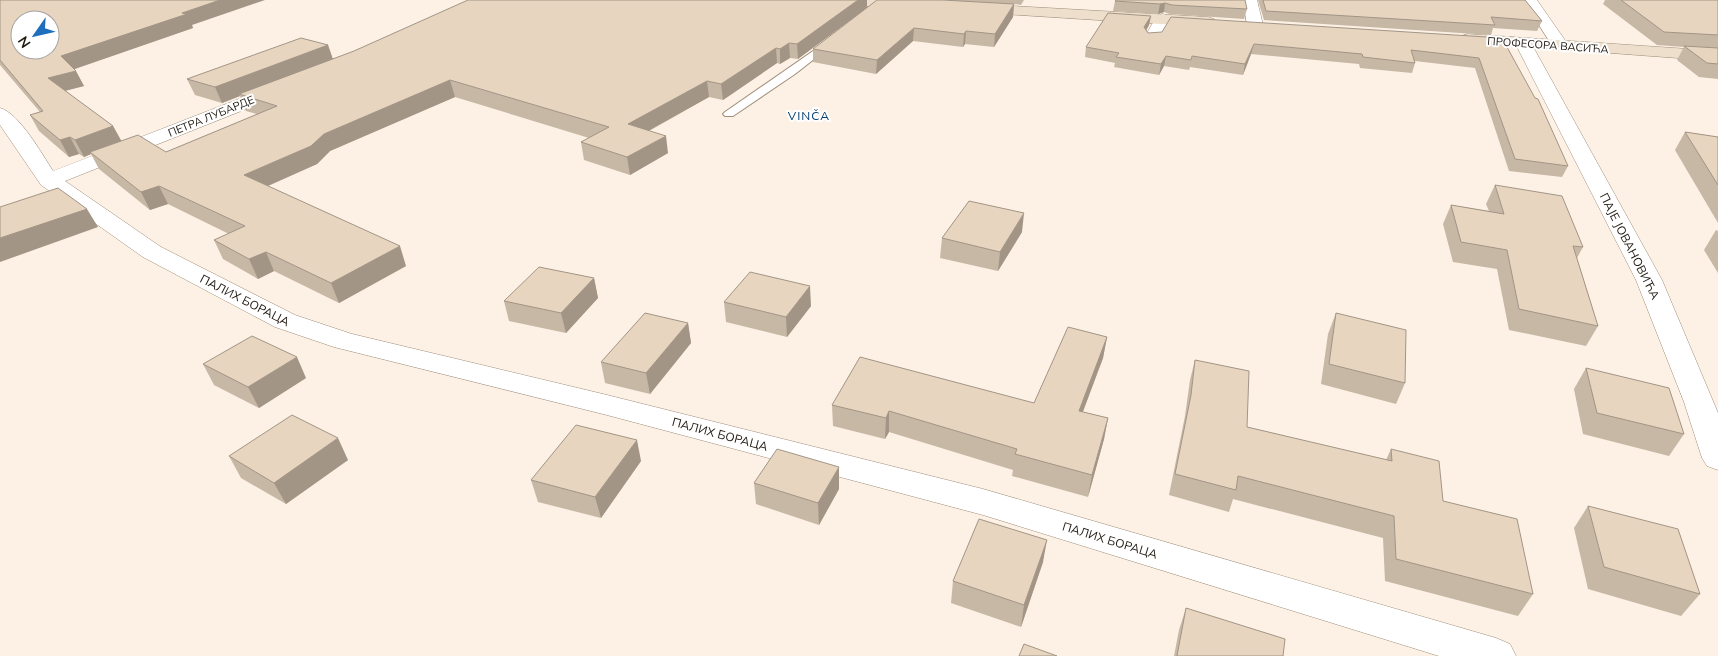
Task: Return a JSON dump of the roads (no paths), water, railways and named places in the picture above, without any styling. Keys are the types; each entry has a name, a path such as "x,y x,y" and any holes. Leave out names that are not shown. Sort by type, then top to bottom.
{"street":[{"path":"840,0 926,6"},
{"path":"1250,0 1255,25"},
{"path":"1530,0 1561,46"},
{"path":"964,8 1274,26"},
{"path":"1152,38 1163,19"},
{"name":"ПРОФЕСОРА ВАСИЋА","path":"1456,38 1718,56"},
{"name":"ПАЈЕ ЈОВАНОВИЋА","path":"1523,43 1649,280 1699,402 1718,458"},
{"name":"ПЕТРА ЛУБАРДЕ","path":"49,180 293,84"},
{"name":"ПАЛИХ БОРАЦА","path":"0,114 15,131 49,180 152,252 285,321 335,338 607,405 983,502 1496,656"}],"lane":[{"path":"865,15 880,3"},
{"path":"729,114 791,72 835,39"}],"district":[{"name":"VINČA","path":"809,115"}]}
